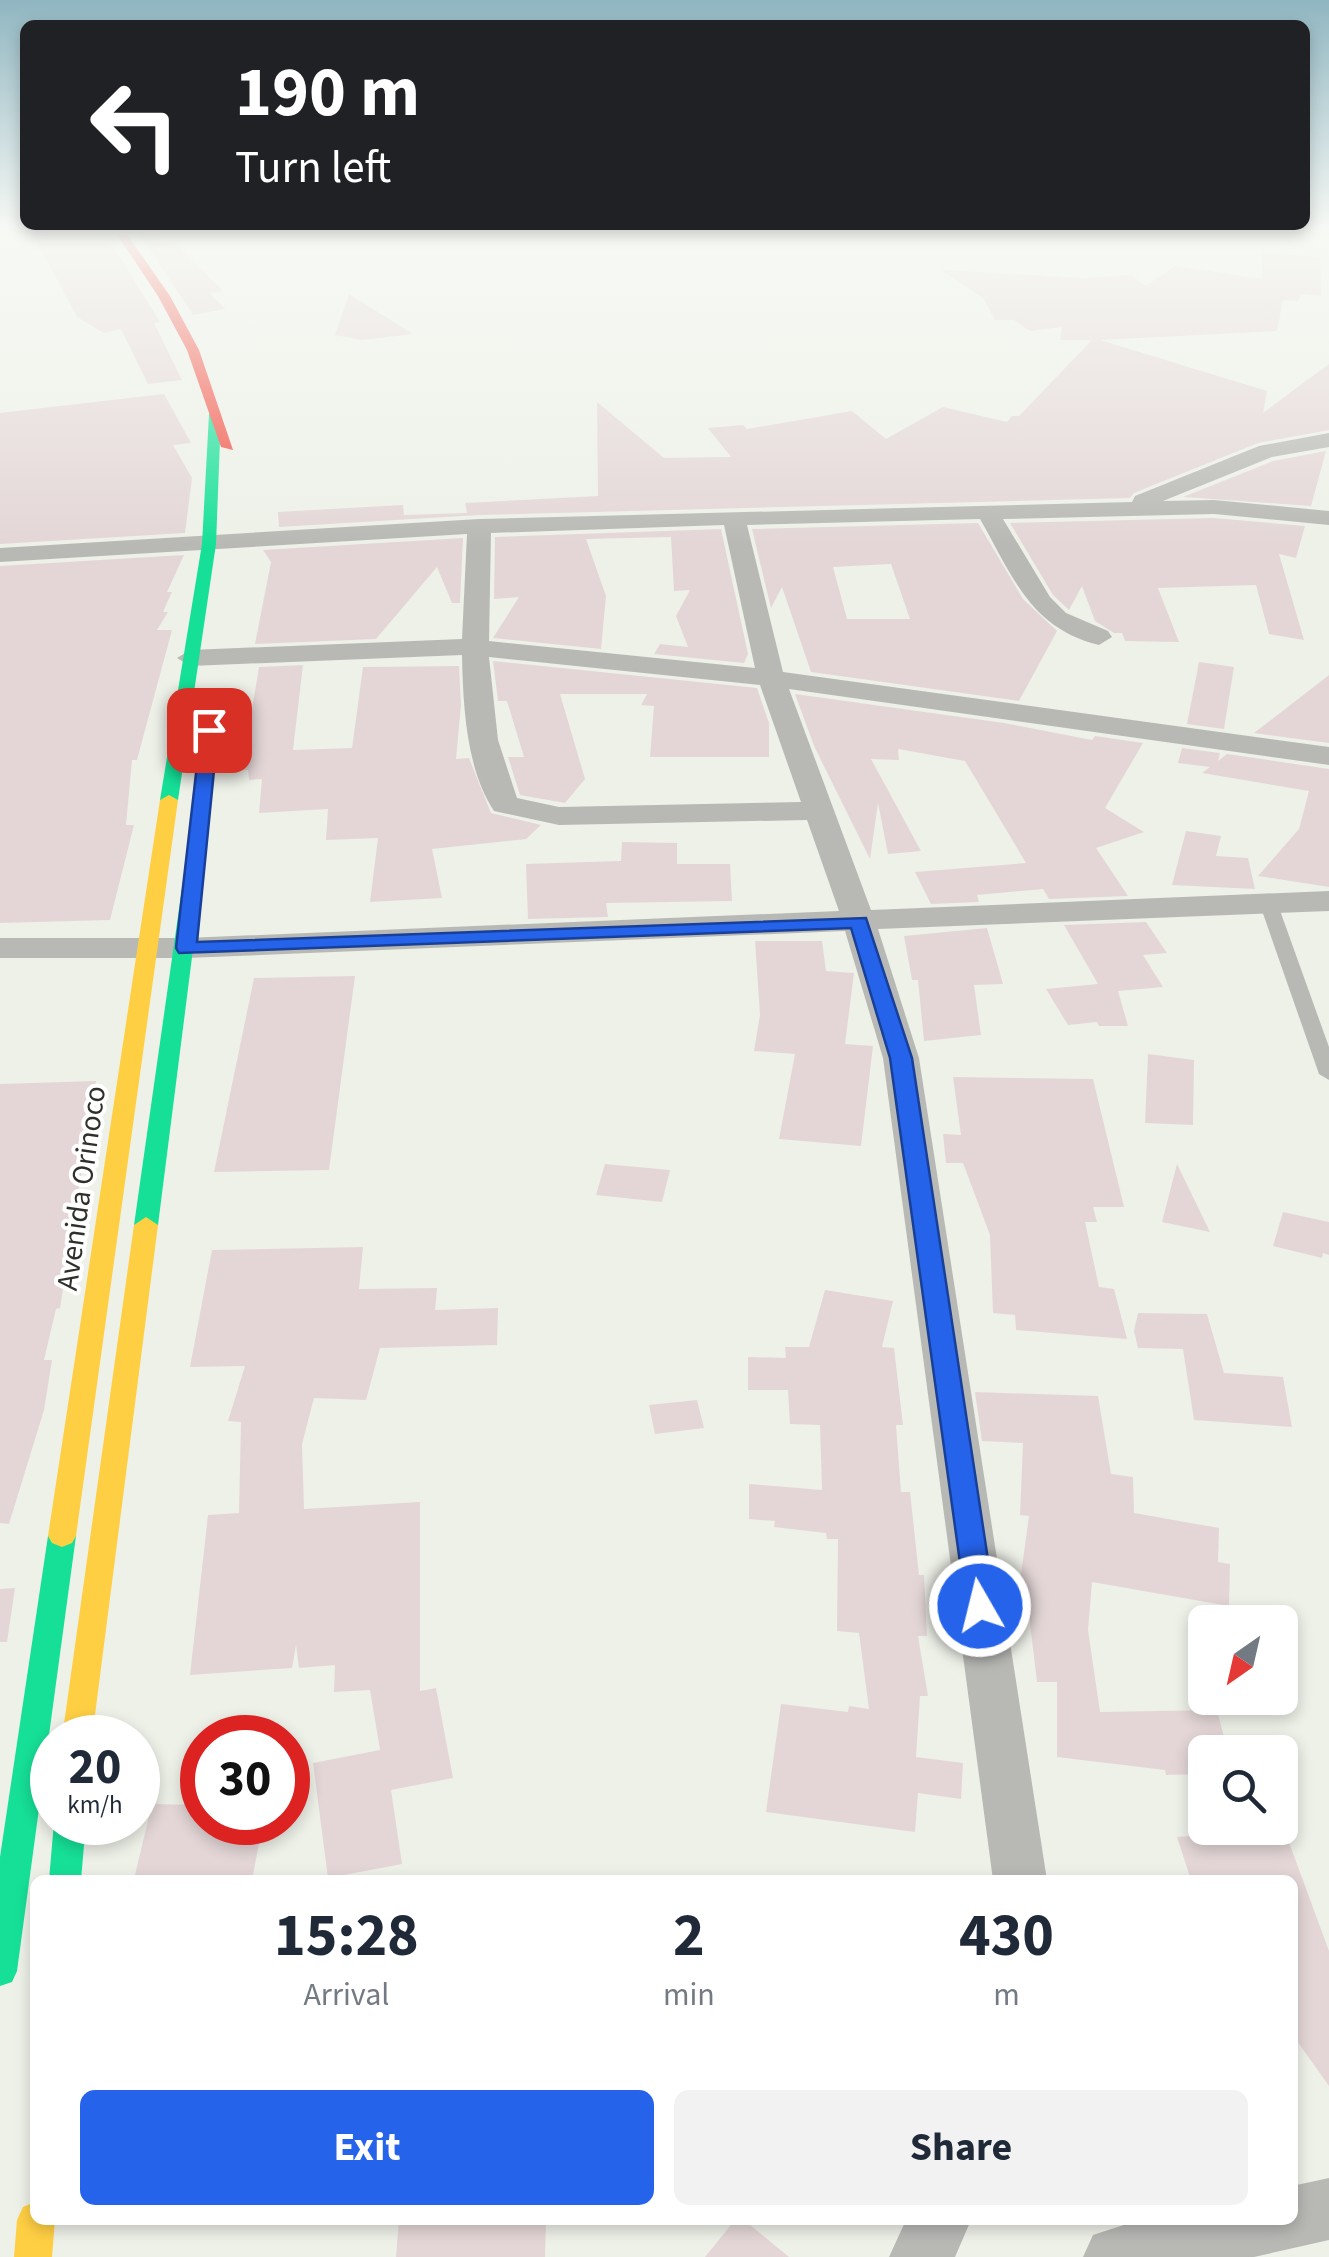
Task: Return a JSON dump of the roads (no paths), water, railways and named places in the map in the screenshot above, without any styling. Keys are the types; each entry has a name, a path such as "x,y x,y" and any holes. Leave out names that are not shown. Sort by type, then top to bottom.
{"main road":[{"name":"Avenida Orinoco","path":"185,335 237,469"},
{"name":"Avenida Orinoco","path":"0,1971 145,948 210,657 209,544 215,414"},
{"path":"233,551 236,510"},
{"path":"80,1715 186,948 200,812"},
{"path":"65,1875 68,1845"},
{"path":"33,2257 36,2225"}],"street":[{"path":"1123,510 1268,451 1329,440"},
{"path":"0,554 209,544 233,551 479,526 734,518 1214,508 1329,518"},
{"path":"988,512 1040,600 1058,618 1100,637"},
{"path":"734,518 771,678 859,922 901,1058 1019,1875"},
{"path":"479,526 474,647 491,775 505,805 560,816 818,810"},
{"path":"210,657 474,647 771,678 1323,751"},
{"path":"0,948 186,948 1268,906 1329,900"},
{"path":"1298,2216 1329,2209"},
{"path":"920,2257 937,2225"},
{"path":"1115,2257 1258,2225"}],"lane":[{"path":"1268,906 1329,1074"}]}
